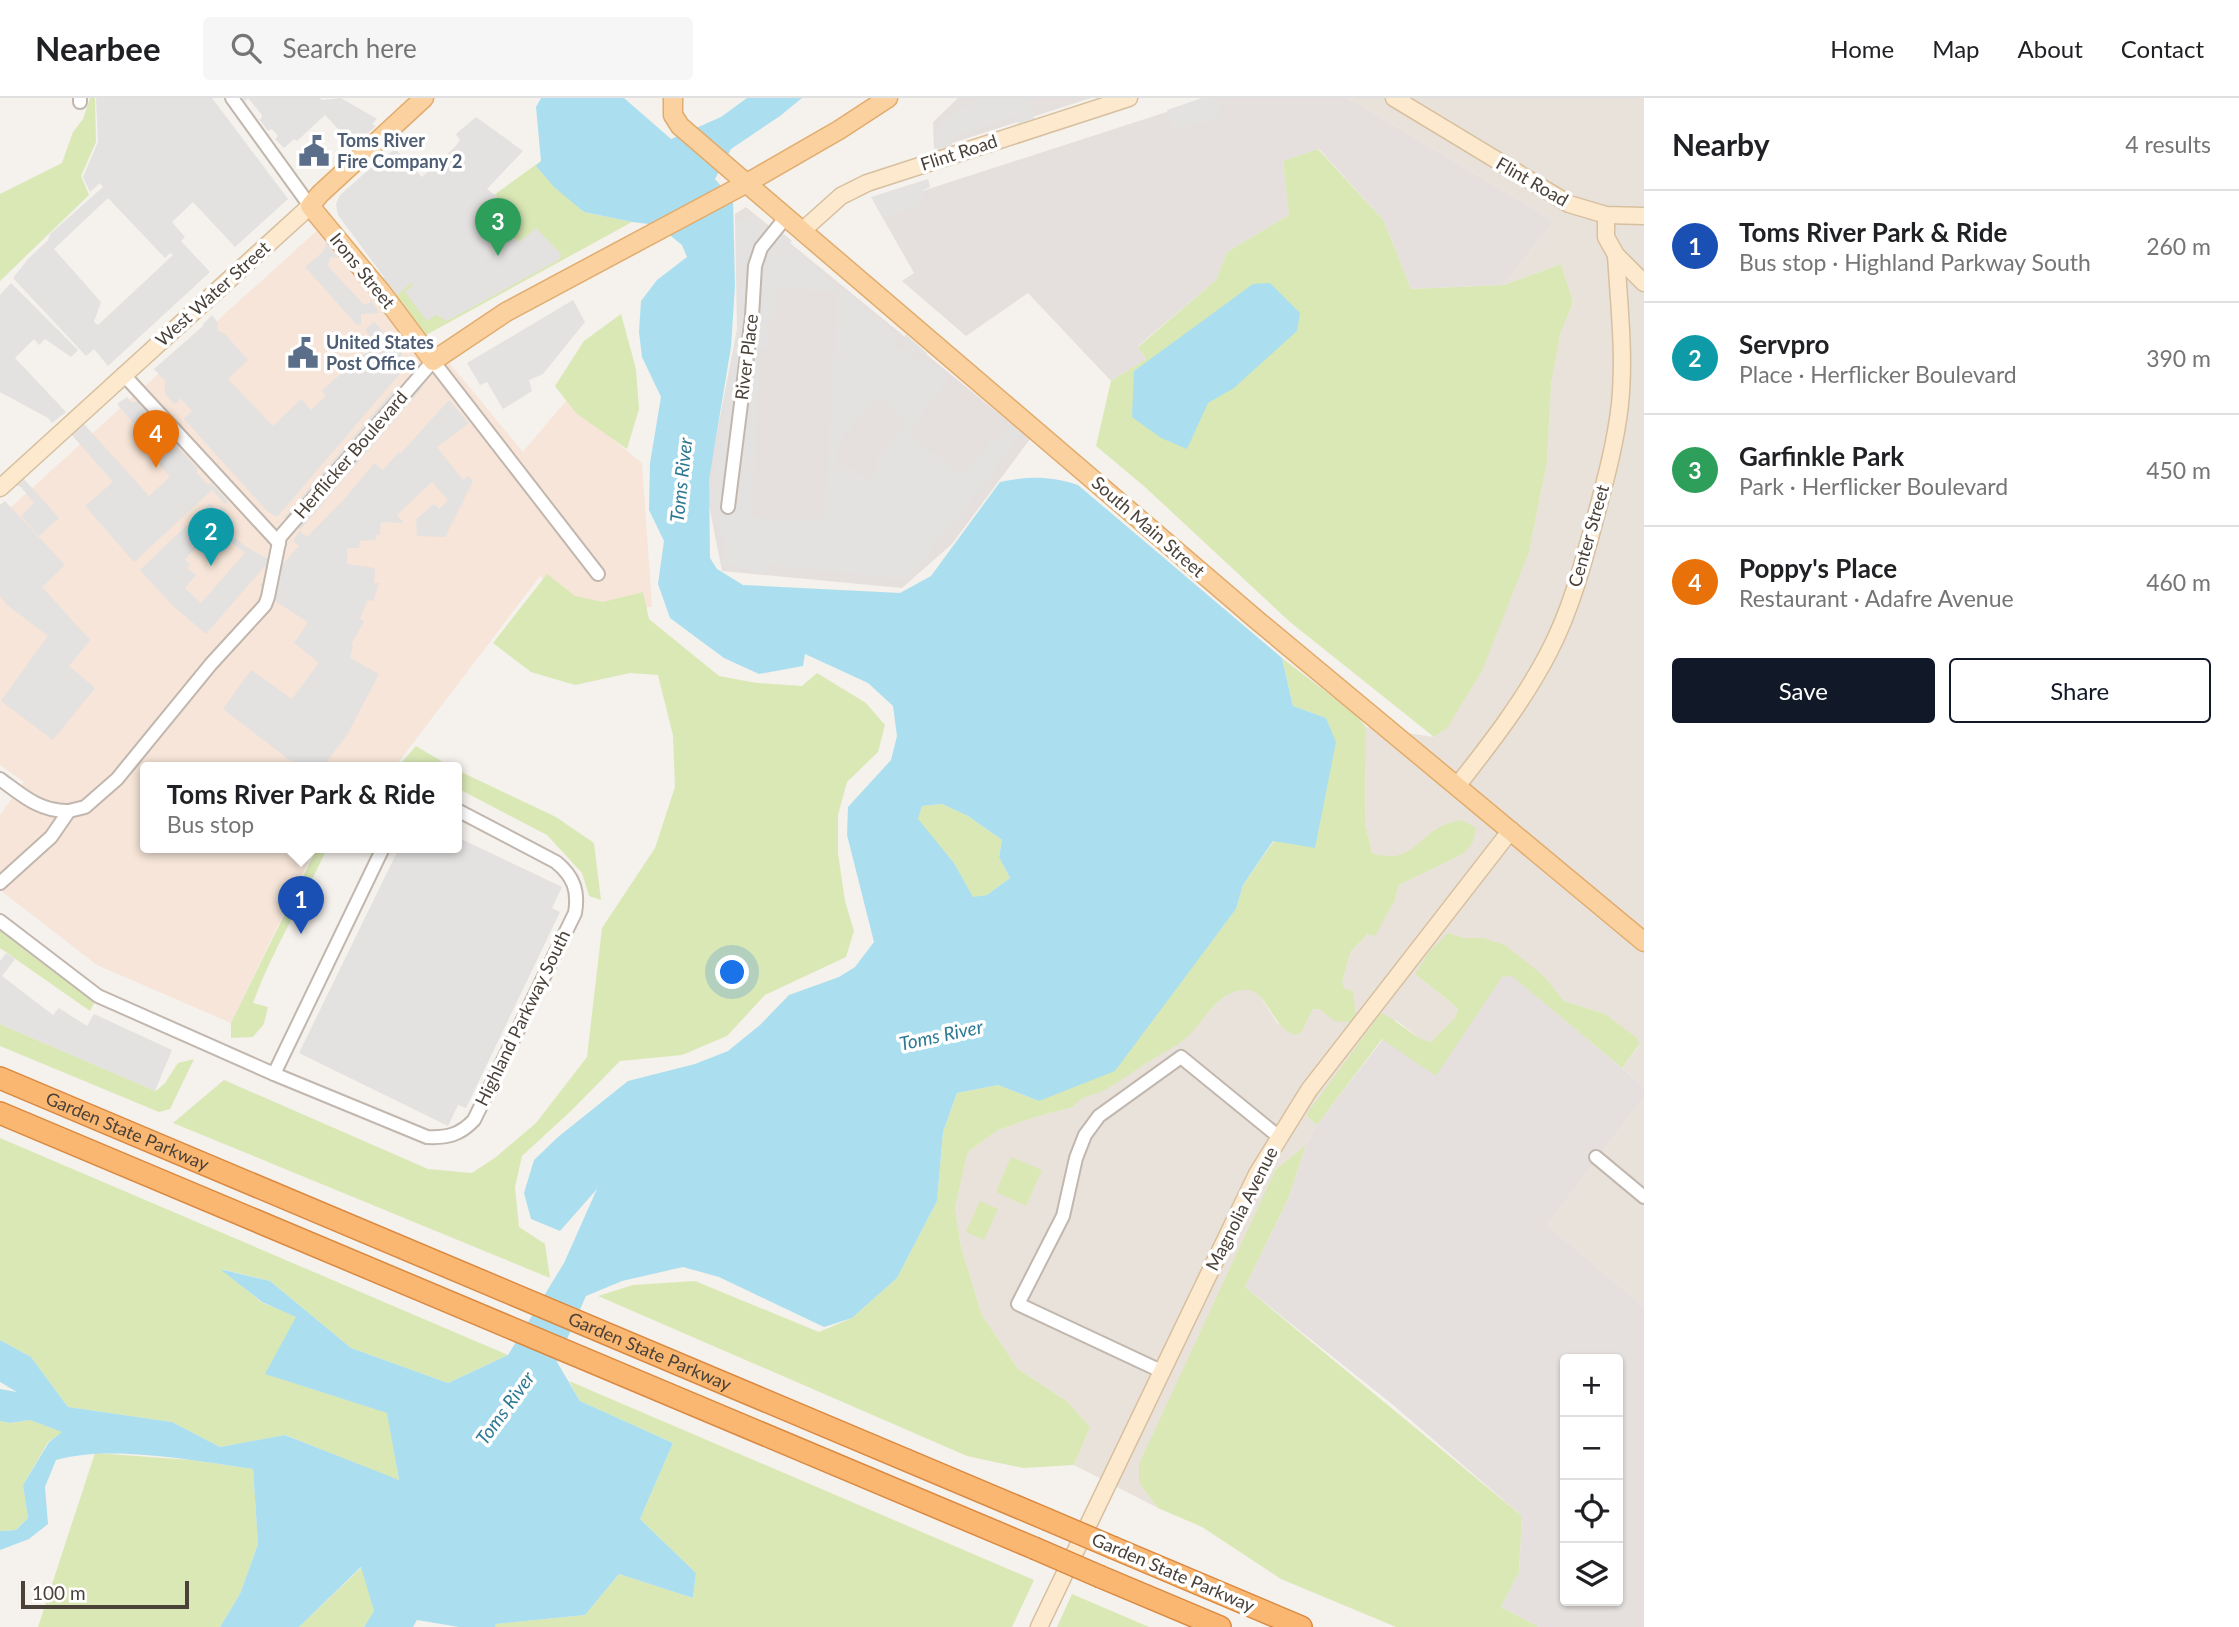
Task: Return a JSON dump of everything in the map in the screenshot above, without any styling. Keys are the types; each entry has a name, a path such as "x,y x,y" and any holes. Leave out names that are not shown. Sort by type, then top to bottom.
{"highway":[{"name":"Garden State Parkway","path":"0,1078 1301,1627"},
{"name":"Garden State Parkway","path":"0,1113 1220,1627"}],"main road":[{"name":"West Water Street","path":"310,206 424,98"},
{"name":"South Main Street","path":"673,98 673,115 680,126 731,170 740,187 803,231 1258,621 1644,942"},
{"name":"Herflicker Boulevard","path":"433,361 506,312 740,187 839,130 888,98"},
{"name":"Irons Street","path":"310,206 382,293 433,361"}],"street":[{"name":"Irons Street","path":"232,98 310,206"},
{"name":"Flint Road","path":"803,231 841,196 867,183 1129,98"},
{"name":"Flint Road","path":"1394,98 1577,208 1606,215 1644,216"},
{"name":"West Water Street","path":"0,488 310,206"},
{"path":"1606,215 1606,237 1616,255 1644,283"},
{"name":"River Place","path":"728,507 752,316 755,266 761,248 786,217"},
{"name":"Center Street","path":"1457,786 1498,733 1550,650 1569,607 1586,555 1614,449 1620,402 1621,355 1616,255"},
{"name":"Irons Street","path":"433,361 598,575"},
{"name":"Herflicker Boulevard","path":"0,883 51,838 69,811 85,807 112,785 211,664 265,605 280,537 433,361"},
{"path":"123,374 279,543"},
{"path":"0,779 33,804 54,812 69,811"},
{"name":"Highland Parkway South","path":"0,921 98,996 274,1074 427,1137 449,1137 474,1120 575,912 577,891 571,877 556,862 462,813"},
{"name":"Magnolia Avenue","path":"1039,1627 1257,1174 1310,1090 1511,830"},
{"path":"274,1074 381,853"},
{"path":"1161,1371 1018,1304 1063,1216 1076,1158 1085,1135 1099,1116 1181,1057 1279,1137"},
{"path":"1596,1157 1644,1197"}],"shaded area":[{"path":"96,98 212,98 288,199 235,247 193,202 172,222 185,237 181,241 210,272 108,366 94,349 86,356 13,278 48,240 50,234 103,187 100,183 90,192 83,177 98,142","holes":["108,198 165,258 170,253 173,255 98,325 94,322 101,302 54,249"]},
{"path":"248,98 341,98 377,119 372,124 376,126 354,146 325,115 297,141 294,139 284,148 275,139 278,136 272,129 268,131 259,119 262,115"},
{"path":"958,98 1091,98 934,149 933,122"},
{"path":"979,98 1028,98 1034,119 1018,124 1016,116 950,138 952,145 937,150 936,131 946,117"},
{"path":"1202,98 1215,98 1222,116 1174,131 1167,110"},
{"path":"1210,98 1348,98 1554,221 1504,285 1411,289 1384,221 1319,149 1283,161 1289,215 1227,252 1216,280 1138,346 1146,359 1111,381 1028,293 966,336 902,281 914,273 876,206"},
{"path":"1348,98 1644,98 1644,1087 1622,1068 1639,1046 1605,1014 1564,1001 1544,976 1483,938 1464,938 1415,974 1453,1004 1458,1010 1456,1018 1431,1042 1423,1041 1396,1020 1306,1115 1317,1125 1306,1145 1276,1169 1139,1483 1158,1508 1074,1465 1090,1427 1068,1402 1018,1369 982,1315 961,1247 955,1207 968,1152 998,1130 1073,1107 1078,1099 1102,1091 1186,1038 1220,999 1235,990 1258,993 1277,1023 1302,1031 1313,1009 1321,1010 1345,989 1342,982 1351,951 1395,900 1399,885 1463,854 1445,824 1404,855 1387,858 1372,853 1365,823 1366,727 1434,737 1447,728 1455,713 1529,552 1547,462 1551,385 1560,335 1573,302 1561,264 1504,285 1554,221"},
{"path":"476,117 523,151 487,189 519,214 507,231 519,242 536,228 561,254 560,259 447,321 436,315 427,321 405,292 413,285 411,283 395,297 380,279 384,277 338,215 336,204 340,195 395,149 422,177 455,147 460,140 456,134"},
{"path":"928,179 930,187 923,190 926,204 883,218 871,197"},
{"path":"746,207 1030,439 952,544 902,588 722,571 706,490 737,329 735,214"},
{"path":"753,216 769,227 765,234 770,232 772,224 792,241 784,248 788,245 898,336 893,343 900,350 906,345 905,334 928,354 919,353 912,358 915,362 922,356 949,377 909,433 960,476 992,440 996,443 1007,429 1007,420 1027,435 1020,435 1016,439 969,504 906,579 768,565 767,575 722,563 727,547 714,516 710,497 738,329 737,220","holes":["776,287 838,291 825,516 822,522 754,518 751,512 761,348 767,348 769,320 774,319","878,396 908,423 874,462 880,466 869,482 845,464 836,471 838,443"]},
{"path":"330,219 523,452 566,401 642,463 652,607 578,611 540,576 399,762 140,762 140,853 313,853 231,1023 97,965 0,890 0,815 24,782 0,765 0,517"},
{"path":"327,243 338,258 330,257 328,266 364,305 370,303 370,299 380,313 361,314 361,325 357,325 305,267 323,252"},
{"path":"11,283 78,350 71,357 45,339 39,345 34,339 15,358 66,412 52,423 48,418 0,392 0,295"},
{"path":"573,300 585,322 543,374 529,380 532,391 503,409 487,382 480,385 467,363"},
{"path":"212,315 218,323 217,330 224,333 248,360 228,379 273,426 301,399 311,410 326,396 322,390 376,344 365,330 374,321 409,363 277,517 267,511 184,419 192,411 180,398 174,404 165,394 165,381 154,369"},
{"path":"397,386 400,387 290,515 283,519"},
{"path":"420,386 422,388 299,531 301,523"},
{"path":"113,396 83,423 149,496 170,477 156,461 161,455 117,404 127,397 131,402 138,402 152,424 155,422 197,468 197,473 208,485 211,483 228,501 225,504 212,490 134,562 85,506 113,482 71,434 103,400"},
{"path":"449,400 469,423 437,447 463,480 468,476 473,481 445,537 417,536 416,519 434,504 439,509 448,500 432,482 397,515 404,523 381,522 380,535 377,534 376,540 360,541 359,548 347,548 347,564 375,568 374,583 379,583 373,601 368,600 360,619 364,622 351,644 353,646 350,658 379,674 347,735 327,762 292,762 223,709 251,670 292,699 319,663 294,643 308,622 278,603 260,585 276,566 279,576 278,569 299,546 293,541 299,531 307,537 347,496 374,463 383,470 399,452 401,453"},
{"path":"69,435 23,478 59,518 39,536 21,516 34,503 21,487 15,485 0,498 0,494 57,441"},
{"path":"5,501 65,565 42,587 90,640 69,666 95,688 53,740 1,701 48,636 6,604 0,596 0,505"},
{"path":"210,503 218,511 222,507 230,516 226,525 229,533 270,560 206,634 171,604 140,570","holes":["213,527 245,553 201,603 185,588 196,575 187,568 190,564 185,560"]},
{"path":"462,839 562,887 552,908 560,912 466,1108 458,1105 448,1126 299,1053 397,853 462,853"},
{"path":"6,953 15,959 2,976 53,1015 59,1008 87,1026 94,1014 172,1050 155,1091 0,1024 0,961"},
{"path":"1512,975 1644,1087 1644,1097 1547,1225 1644,1307 1644,1627 1539,1627 1501,1607 1519,1572 1522,1516 1392,1404 1245,1287 1289,1197 1306,1145 1317,1125 1383,1039 1436,1075 1501,977"},
{"path":"1644,1097 1644,1307 1547,1225"}],"green space":[{"path":"90,98 95,98 96,142 81,176 89,195 0,281 0,194 62,163 73,132 83,119"},
{"path":"1318,149 1384,221 1411,289 1504,285 1561,264 1573,302 1560,335 1551,385 1547,462 1529,552 1482,671 1447,728 1434,737 1290,622 1145,487 1096,446 1111,381 1146,359 1138,347 1216,280 1227,252 1289,215 1283,161"},
{"path":"541,161 544,175 584,212 632,222 426,335 389,290 494,195"},
{"path":"621,314 636,369 639,409 627,449 576,413 555,386 584,341"},
{"path":"547,574 575,596 603,602 643,592 649,619 719,676 757,683 802,686 817,673 866,703 885,725 878,752 847,782 838,815 838,853 845,901 854,931 846,957 765,995 727,1036 682,1055 620,1061 522,1156 515,1187 519,1227 545,1244 550,1278 173,1123 224,1080 428,1169 472,1173 496,1157 536,1123 587,1057 602,928 655,848 675,787 673,735 658,675 630,673 575,685 531,672 493,643"},
{"path":"1282,658 1355,714 1366,727 1365,823 1372,853 1396,856 1405,853 1448,823 1462,820 1476,828 1473,842 1463,854 1399,885 1395,900 1375,936 1368,934 1351,951 1342,982 1345,989 1353,991 1356,1016 1350,1022 1334,1021 1321,1010 1313,1009 1302,1031 1296,1035 1281,1025 1260,996 1247,990 1237,991 1220,1000 1182,1041 1105,1090 1083,1098 1073,1107 998,1130 968,1152 955,1207 961,1247 982,1315 1018,1369 1068,1402 1090,1427 1074,1465 1023,1468 967,1456 598,1296 633,1285 695,1281 819,1332 852,1318 897,1278 937,1201 943,1132 957,1093 998,1085 1039,1101 1186,975 1236,909 1243,885 1274,841 1326,718 1293,706"},
{"path":"416,746 443,762 402,762"},
{"path":"462,772 556,817 594,843 601,900 589,896 582,873 547,835 462,791"},
{"path":"942,804 968,816 1002,840 999,857 1010,878 987,895 973,898 954,863 917,819 922,806"},
{"path":"315,853 325,853 269,964 253,1003 268,1007 264,1024 253,1037 231,1038 231,1023"},
{"path":"0,925 95,1001 90,1011 0,948"},
{"path":"1448,933 1464,938 1483,938 1505,945 1544,976 1564,1001 1605,1014 1637,1038 1639,1045 1622,1068 1512,976 1502,977 1436,1076 1382,1039 1317,1125 1306,1115 1381,1013 1419,1038 1431,1042 1455,1018 1458,1010 1453,1004 1415,974 1429,952"},
{"path":"0,1024 156,1091 165,1083 178,1063 194,1059 170,1109 159,1112 0,1046"},
{"path":"0,1138 508,1355 448,1383 351,1348 270,1281 222,1269 261,1302 297,1317 266,1374 388,1413 399,1481 286,1435 220,1447 172,1422 68,1407 31,1357 0,1340"},
{"path":"1306,1145 1289,1197 1245,1287 1522,1516 1519,1572 1501,1607 1539,1627 1396,1627 1281,1579 1202,1527 1158,1508 1139,1483 1139,1464 1276,1169"},
{"path":"1011,1157 1042,1170 1026,1206 996,1192"},
{"path":"980,1201 998,1209 984,1240 966,1232"},
{"path":"569,1381 1034,1580 1012,1627 495,1627 495,1624 585,1615 619,1574 693,1598 696,1573 640,1519 673,1443 580,1401"},
{"path":"30,1420 63,1432 48,1442 23,1485 28,1518 16,1530 0,1531 0,1421 10,1423"},
{"path":"95,1453 191,1460 253,1469 258,1544 240,1594 220,1627 38,1627"},
{"path":"362,1567 374,1611 364,1627 299,1627"},
{"path":"1072,1594 1149,1627 1057,1627"}],"water":[{"name":"Toms River","path":"541,98 624,98 671,139 721,117 747,98 802,98 731,149 715,179 733,200 735,286 731,347 709,480 710,558 717,569 743,585 900,593 931,576 1000,482 1039,478 1078,485 1282,658 1293,706 1326,718 1336,742 1315,848 1273,841 1243,885 1236,909 1115,1071 1039,1101 998,1085 957,1093 943,1132 937,1201 897,1278 852,1318 824,1327 719,1277 683,1267 622,1281 586,1296 557,1362 580,1401 673,1443 640,1519 696,1573 693,1598 619,1574 585,1615 496,1624 495,1627 459,1627 417,1620 413,1627 364,1627 374,1611 361,1567 299,1627 220,1627 240,1594 258,1544 253,1469 180,1458 127,1454 78,1455 56,1460 45,1487 48,1524 29,1539 0,1550 0,1531 16,1530 28,1518 23,1485 49,1442 62,1432 30,1420 10,1423 0,1421 0,1389 17,1392 0,1382 0,1340 31,1357 68,1407 172,1422 220,1447 285,1435 399,1480 387,1413 265,1374 296,1317 262,1302 220,1269 270,1281 351,1348 448,1383 508,1355 564,1263 597,1189 560,1231 531,1219 524,1193 534,1160 558,1137 628,1081 695,1064 728,1051 760,1025 789,995 839,977 855,967 874,942 847,835 848,807 891,760 897,736 893,706 868,683 805,654 803,666 759,674 724,658 670,618 658,584 664,541 649,510 650,463 661,397 642,357 639,332 641,301 657,280 687,257 682,245 657,225 584,212 554,187 536,166 541,161 536,107","holes":["942,804 968,816 1002,840 999,857 1010,878 987,895 973,897 954,863 918,819 922,806"]},
{"path":"1270,283 1300,313 1297,331 1234,388 1208,403 1187,449 1161,438 1132,417 1134,371 1253,284"}],"place":[{"name":"Toms River Fire Company 2","path":"314,151"},
{"name":"Garfinkle Park","path":"498,256"},
{"name":"United States Post Office","path":"303,353"},
{"name":"Poppy's Place","path":"156,468"},
{"name":"Servpro","path":"211,566"},
{"name":"Toms River Park & Ride","path":"301,934"}]}
